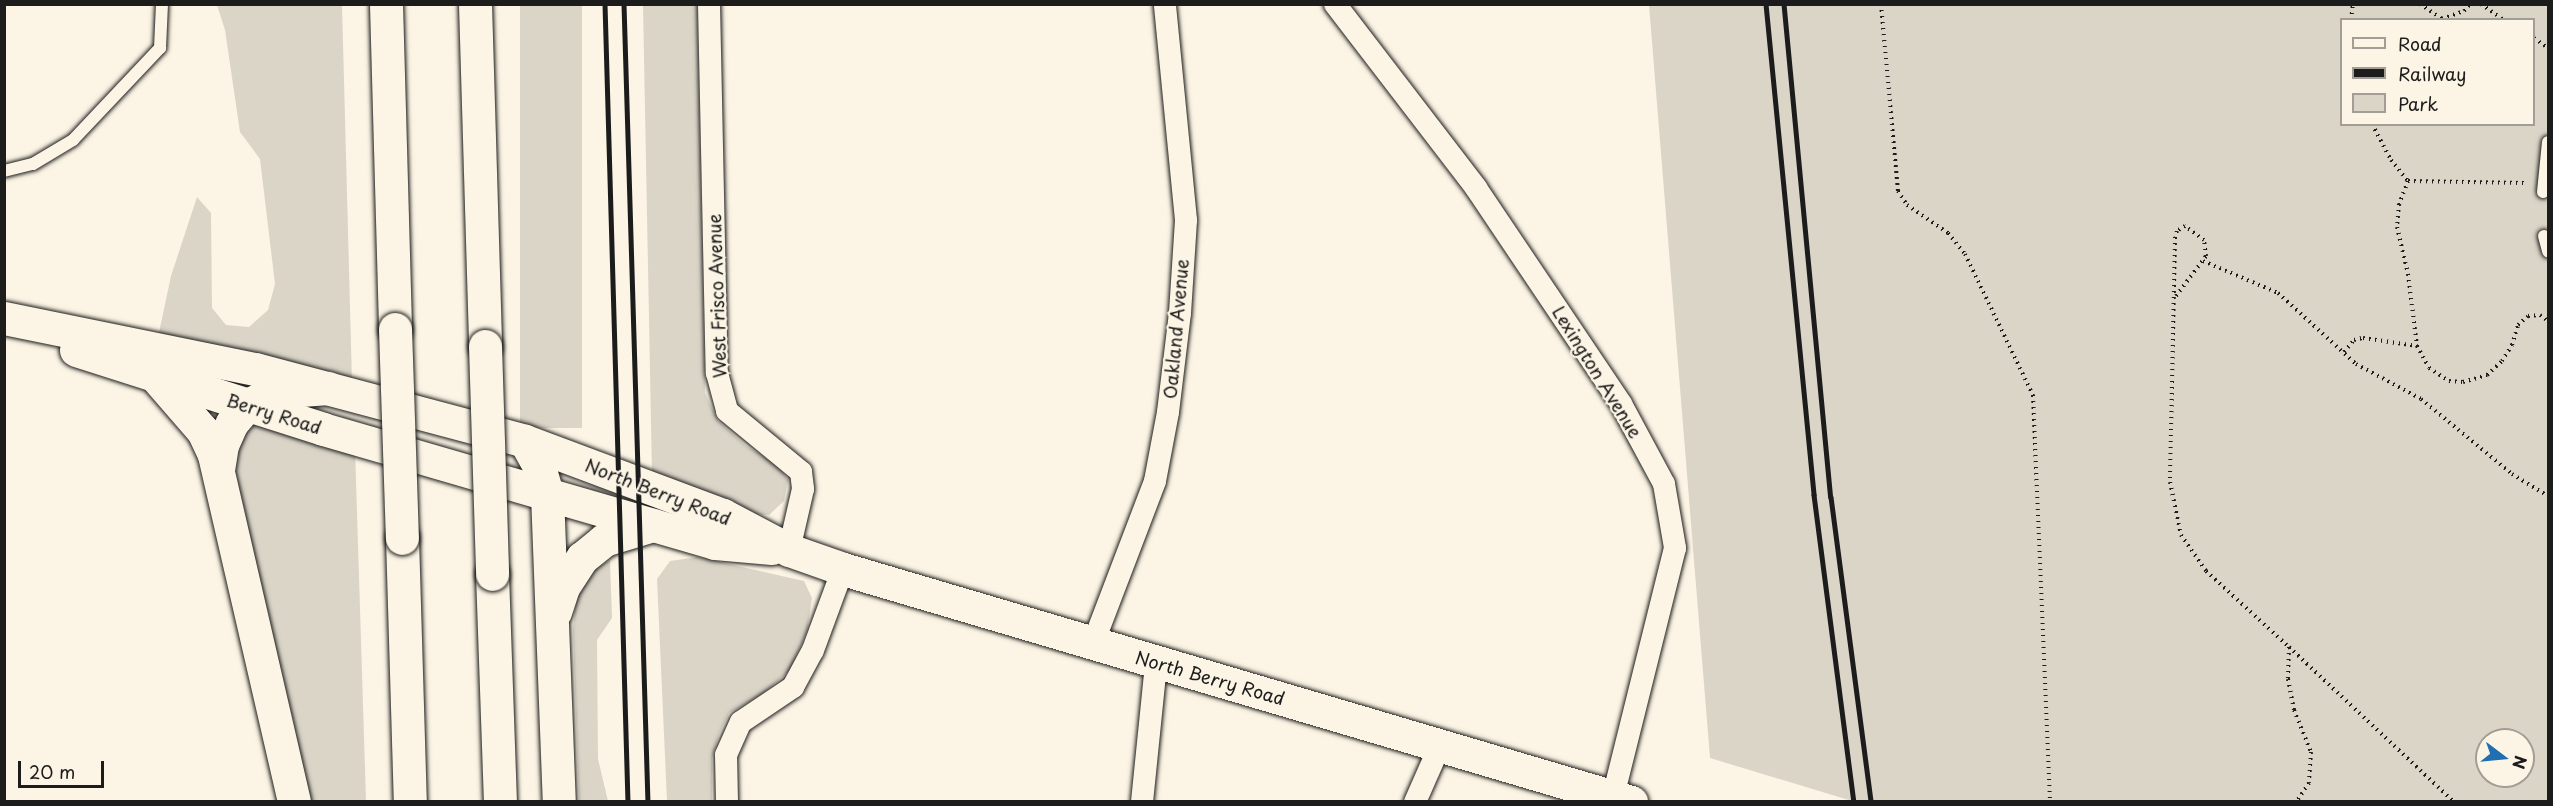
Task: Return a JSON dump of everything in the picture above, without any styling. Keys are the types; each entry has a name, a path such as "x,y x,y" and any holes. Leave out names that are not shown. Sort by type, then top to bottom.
{"main road":[{"path":"386,4 410,801"},
{"path":"475,4 500,801"},
{"name":"Berry Road","path":"4,318 255,369 525,441"},
{"name":"Berry Road","path":"4,326 247,405 546,494"},
{"path":"156,376 203,431 218,470 294,801"},
{"path":"218,470 222,445 232,423 247,405 275,392 328,388"},
{"path":"525,441 539,466 546,494 559,801"},
{"name":"North Berry Road","path":"525,441 723,515 789,550 843,569 1094,641 1156,664 1441,743 1622,799"},
{"name":"North Berry Road","path":"546,494 715,543 789,550"},
{"path":"551,625 563,587 582,558 604,540 653,525"}],"street":[{"name":"West Frisco Avenue","path":"709,4 717,373 727,411 801,472 802,489 789,550"},
{"name":"Oakland Avenue","path":"1094,641 1155,481 1180,313 1186,220 1165,4"},
{"name":"Lexington Avenue","path":"1335,4 1476,188 1621,404 1664,484 1675,548 1622,799"},
{"path":"727,801 726,755 741,722 793,687 813,650 843,569"},
{"path":"1142,801 1156,664"},
{"path":"1415,801 1441,743"}],"lane":[{"path":"4,171 33,164 73,140 160,48 162,4"},
{"path":"2543,188 2548,142"},
{"path":"2544,236 2548,251"}],"path":[{"path":"1881,4 1898,191 1907,205 1948,233 1965,254 2033,395 2050,801"},
{"path":"2420,4 2441,18"},
{"path":"2445,18 2464,11 2470,4"},
{"path":"2481,4 2501,18"},
{"path":"2535,39 2548,48"},
{"path":"2373,126 2391,160 2408,181 2543,188"},
{"path":"2408,181 2399,204 2397,227 2409,274 2417,346 2428,368 2449,381 2463,382 2487,375 2502,361 2518,325 2528,316 2540,315 2548,321"},
{"path":"2176,296 2203,261 2204,240 2192,228 2181,227 2175,237 2176,296 2170,482 2181,535 2206,571 2454,801"},
{"path":"2203,261 2278,293 2356,364 2421,399 2511,474 2548,496"},
{"path":"2344,352 2354,340 2363,338 2417,346"},
{"path":"2289,646 2288,679 2294,710 2312,752 2308,783 2296,801"}],"green space":[{"path":"217,5 342,5 352,382 157,342 171,276 197,197 211,213 212,308 226,325 249,327 268,310 275,284 260,159 240,132 225,30"},
{"path":"520,5 582,5 582,428 520,428"},
{"path":"643,5 697,5 705,393 718,421 746,446 776,464 788,480 784,501 769,515 754,514 652,476"},
{"path":"1649,5 2548,5 2548,801 1852,801 1710,758"},
{"path":"261,422 355,448 366,801 306,801 233,476 233,454 247,427"},
{"path":"698,557 804,581 812,598 807,631 790,670 762,694 729,713 719,734 712,758 712,801 667,801 657,579 670,561"},
{"path":"610,560 612,618 597,640 598,759 608,801 579,802 573,629 576,603 581,585 592,571"}],"railway":[{"path":"605,4 628,802"},
{"path":"624,4 648,802"},
{"path":"1766,4 1814,495 1854,802"},
{"path":"1784,4 1831,497 1871,802"}]}
